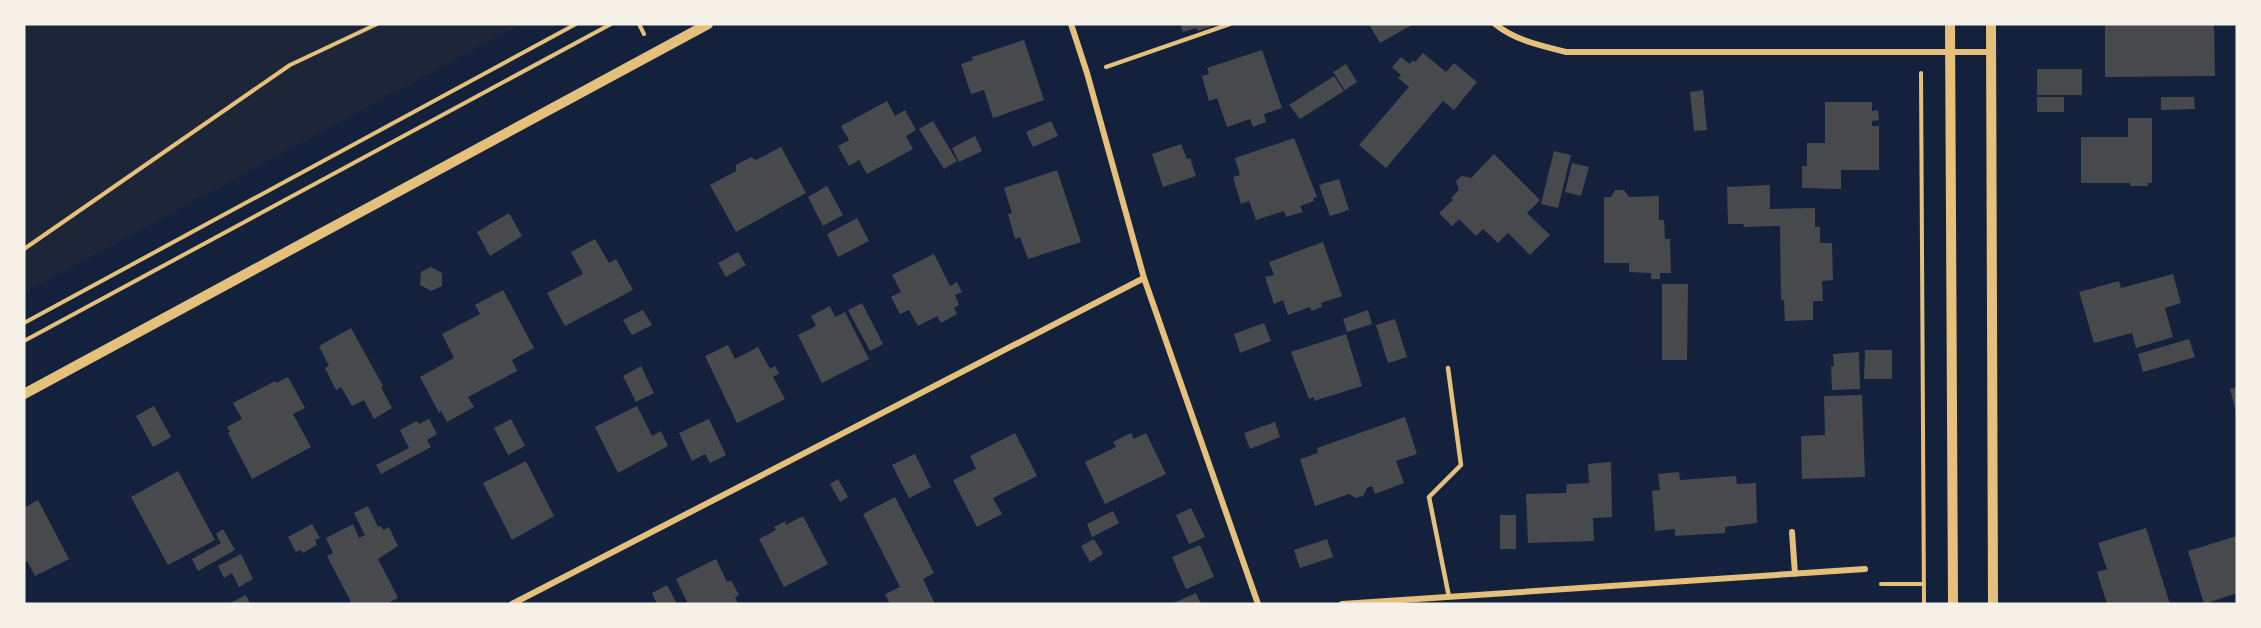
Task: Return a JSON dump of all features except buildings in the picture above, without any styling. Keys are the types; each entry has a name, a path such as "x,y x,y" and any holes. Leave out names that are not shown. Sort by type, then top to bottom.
{"street":[{"path":"24,394 708,24"},
{"path":"1071,24 1087,73 1144,278 1258,604"},
{"path":"1495,24 1502,30 1532,43 1566,52 1991,52"},
{"path":"1950,24 1953,604"},
{"path":"1991,24 1993,604"},
{"path":"512,604 1144,278"},
{"path":"1792,532 1795,574"},
{"path":"1342,604 1865,569"}],"lane":[{"path":"1448,368 1461,465 1430,498 1449,597"}],"path":[{"path":"24,249 290,65 377,24"},
{"path":"24,323 576,24"},
{"path":"24,341 611,24"},
{"path":"1087,73 1230,24"},
{"path":"1921,52 1924,604"},
{"path":"1865,569 1865,584 1924,584"}],"shaded area":[{"path":"24,24 521,24 24,293"}]}
